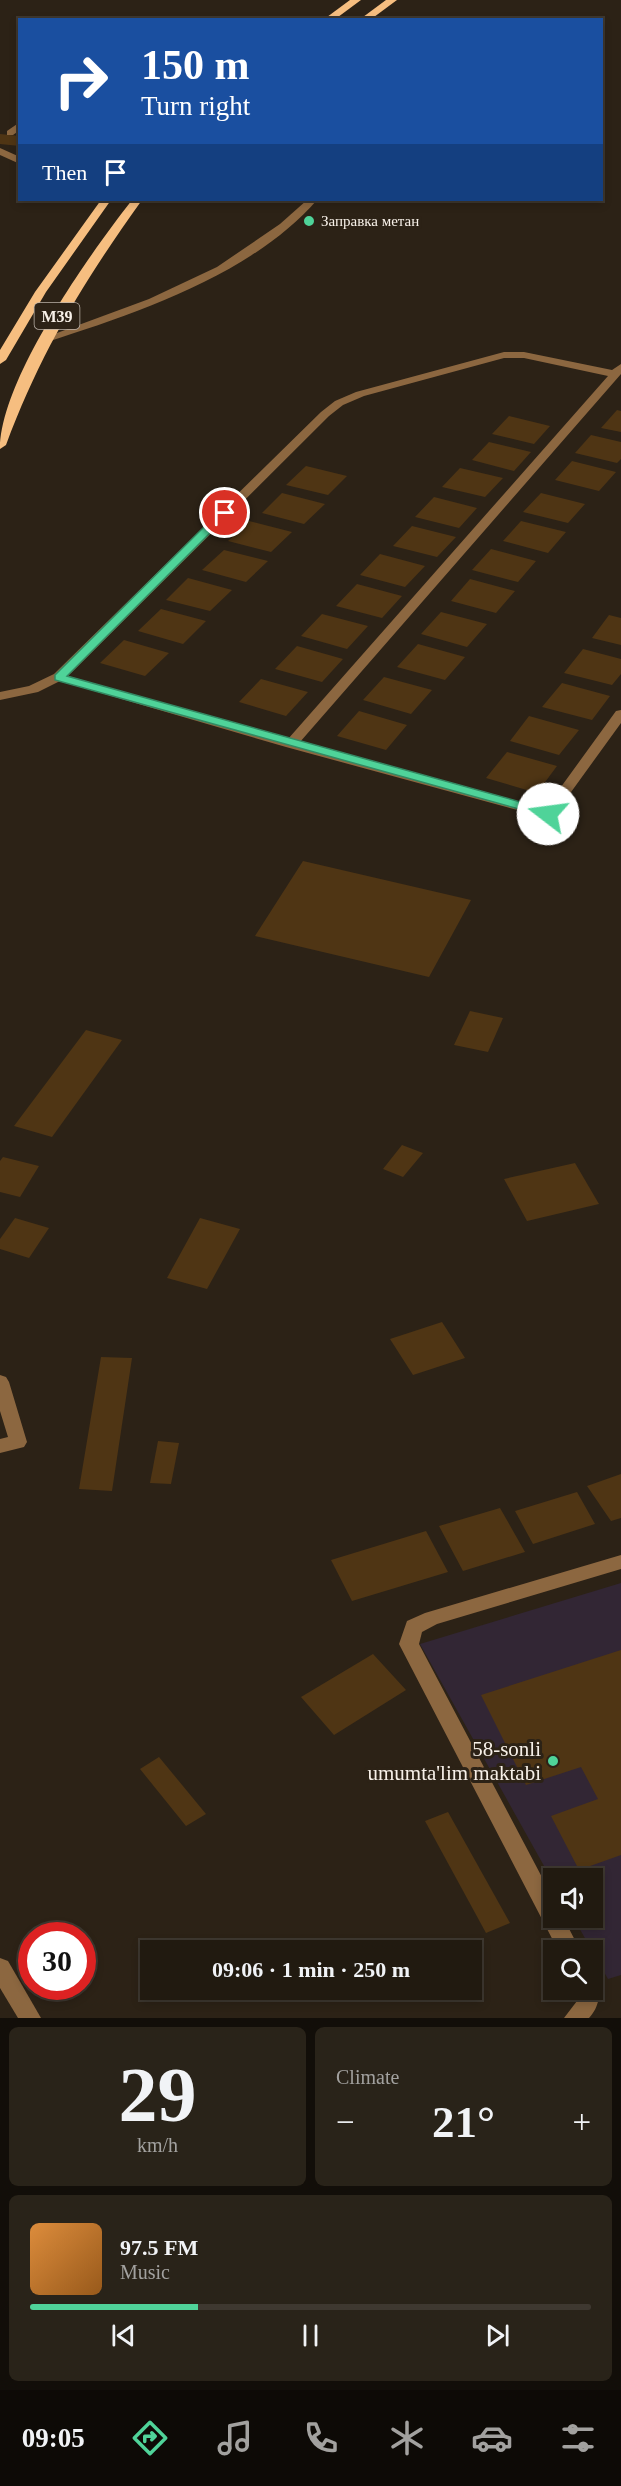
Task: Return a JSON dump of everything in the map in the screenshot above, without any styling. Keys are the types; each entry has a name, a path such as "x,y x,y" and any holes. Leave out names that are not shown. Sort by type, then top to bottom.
{"highway":[{"path":"330,18 356,0"},
{"path":"366,18 392,0"},
{"name":"M39","path":"0,360 42,292 105,201"},
{"name":"M39","path":"0,445 14,402 43,340 64,303 135,201"}],"street":[{"path":"10,133 18,127"},
{"path":"0,150 18,160"},
{"path":"43,340 114,318 193,285 284,227 311,201"},
{"path":"0,696 33,689 59,677 325,414 339,403 360,394 504,355 524,355 618,370"},
{"path":"291,744 618,370"},
{"path":"59,677 291,744 548,814 621,714"},
{"path":"0,1382 18,1442 0,1446"},
{"path":"564,1940 409,1644 414,1627 432,1618 621,1562"},
{"path":"0,1968 30,2018"},
{"path":"575,2018 588,2004 588,2000"}],"shaded area":[{"name":"58-sonli umumta'lim maktabi","path":"621,1583 621,1975 608,1979 603,1970 603,1940 586,1940 579,1928 603,1928 603,1868 545,1868 420,1644"}],"building":[{"path":"0,134 18,136 18,146 0,144"},
{"path":"617,410 621,411 621,432 601,428"},
{"path":"509,416 550,426 534,444 492,434"},
{"path":"591,435 621,442 621,459 617,463 575,453"},
{"path":"489,442 531,452 514,471 472,460"},
{"path":"572,461 616,472 599,491 555,480"},
{"path":"306,466 347,476 328,495 286,485"},
{"path":"460,468 503,478 485,497 442,487"},
{"path":"282,493 325,504 304,524 262,513"},
{"path":"541,493 585,504 568,523 523,512"},
{"path":"434,497 477,508 459,528 415,517"},
{"path":"249,521 292,532 271,552 228,541"},
{"path":"521,521 566,532 548,553 503,541"},
{"path":"412,526 456,537 437,557 393,546"},
{"path":"491,549 536,561 518,582 472,570"},
{"path":"224,550 268,561 246,582 202,570"},
{"path":"380,554 425,566 405,587 360,575"},
{"path":"188,578 232,590 210,611 166,600"},
{"path":"470,579 515,591 496,613 451,601"},
{"path":"357,584 402,596 382,618 336,606"},
{"path":"161,609 206,621 183,644 138,631"},
{"path":"441,612 487,624 467,647 421,634"},
{"path":"322,614 368,626 347,649 301,636"},
{"path":"609,615 621,618 621,645 592,638"},
{"path":"124,640 169,653 145,676 100,663"},
{"path":"418,644 465,657 445,680 397,667"},
{"path":"297,646 343,659 322,682 275,669"},
{"path":"583,649 621,659 621,674 612,685 564,673"},
{"path":"384,677 432,690 411,714 363,700"},
{"path":"261,679 308,692 286,716 239,702"},
{"path":"562,683 610,696 592,720 542,707"},
{"path":"359,711 407,725 386,750 337,736"},
{"path":"529,716 579,730 559,755 510,741"},
{"path":"507,752 557,766 537,793 486,778"},
{"path":"303,861 471,900 429,977 255,936"},
{"path":"470,1011 503,1018 488,1052 454,1045"},
{"path":"86,1030 122,1040 52,1137 14,1126"},
{"path":"402,1145 423,1153 403,1177 383,1169"},
{"path":"3,1157 39,1166 20,1197 0,1192 0,1161"},
{"path":"575,1163 599,1204 527,1221 504,1179"},
{"path":"15,1218 49,1228 29,1258 0,1249 0,1239"},
{"path":"200,1218 240,1229 207,1289 167,1278"},
{"path":"442,1322 465,1358 413,1375 390,1339"},
{"path":"101,1357 132,1358 112,1491 79,1489"},
{"path":"158,1441 179,1443 171,1484 150,1483"},
{"path":"621,1474 621,1518 611,1521 587,1486"},
{"path":"577,1492 595,1524 533,1544 515,1511"},
{"path":"500,1508 525,1552 463,1571 439,1526"},
{"path":"426,1531 448,1572 352,1601 331,1560"},
{"path":"621,1650 621,1855 585,1868 578,1868 551,1816 598,1799 581,1767 526,1785 481,1695"},
{"path":"373,1654 406,1690 334,1735 301,1697"},
{"path":"159,1757 206,1814 186,1826 140,1769"},
{"path":"448,1812 510,1923 486,1933 425,1821"}],"place":[{"name":"Заправка метан","path":"309,221"},
{"name":"58-sonli umumta'lim maktabi","path":"553,1761"}],"route":[{"path":"225,513 59,677 291,744 548,814"}]}
